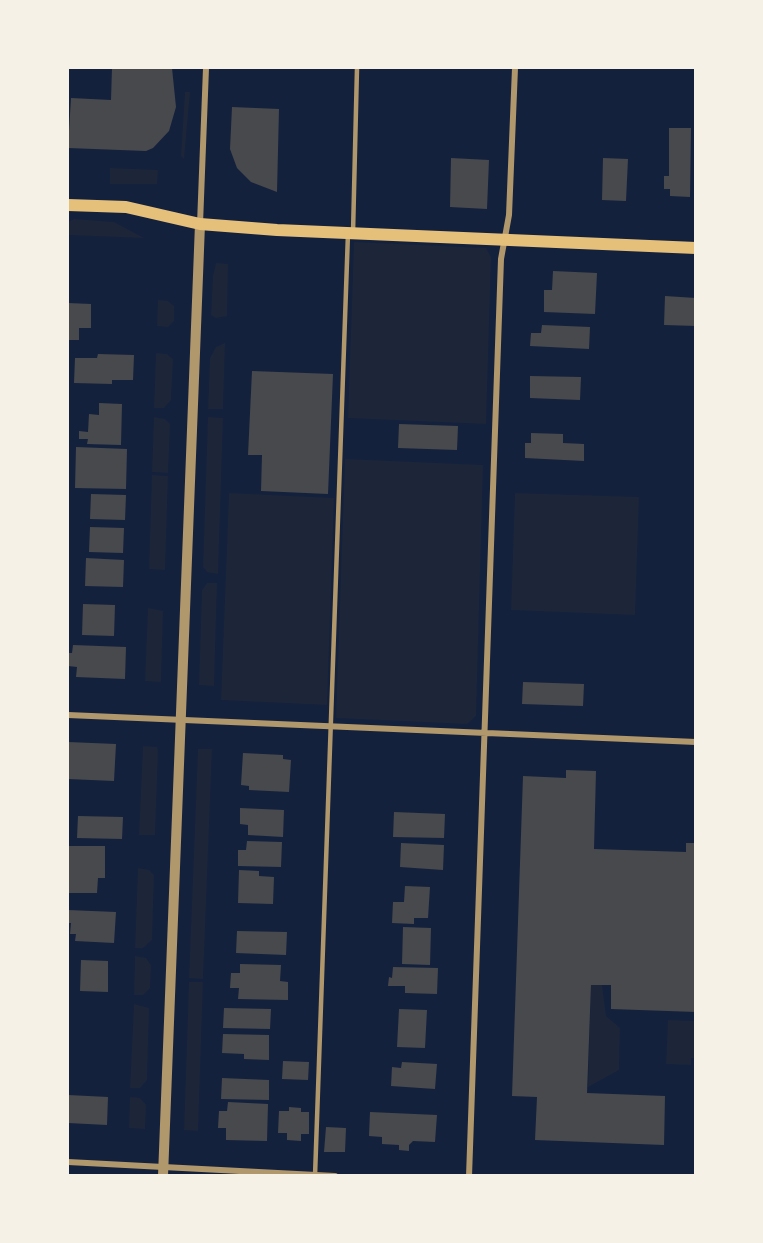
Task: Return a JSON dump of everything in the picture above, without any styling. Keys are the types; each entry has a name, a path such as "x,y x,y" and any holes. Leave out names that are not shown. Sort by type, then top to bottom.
{"main road":[{"path":"68,205 126,207 200,224 696,248"}],"street":[{"path":"163,1171 206,68"},
{"path":"469,1176 504,240 508,215 515,68"},
{"path":"68,715 696,742"},
{"path":"68,1162 163,1171 335,1176"}],"lane":[{"path":"315,1175 330,726 357,68"}],"shaded area":[{"path":"185,92 190,92 184,159 181,156"},
{"path":"110,168 158,170 157,184 110,184"},
{"path":"74,219 114,222 144,238 68,235 68,222"},
{"path":"354,242 486,248 491,257 486,424 348,418"},
{"path":"216,263 228,264 227,316 216,318 211,315"},
{"path":"158,300 168,301 174,306 174,321 168,327 157,326"},
{"path":"225,343 223,409 208,409 210,358 216,347"},
{"path":"156,353 167,354 173,359 171,400 164,408 154,408"},
{"path":"154,417 165,419 170,424 168,473 152,472"},
{"path":"208,417 223,418 218,574 207,572 203,567"},
{"path":"345,459 483,465 476,716 467,724 336,718"},
{"path":"152,475 168,476 165,570 149,569"},
{"path":"229,493 334,498 327,705 221,700"},
{"path":"515,493 639,497 635,615 511,610"},
{"path":"207,583 217,583 214,686 199,685 202,590"},
{"path":"148,608 163,611 161,682 145,681"},
{"path":"143,746 157,747 158,751 155,835 139,835"},
{"path":"198,749 212,749 203,979 189,978"},
{"path":"138,868 149,870 154,875 152,940 143,948 135,948"},
{"path":"135,956 146,958 151,965 150,988 143,995 134,995"},
{"path":"189,982 203,982 198,1131 184,1130"},
{"path":"591,985 602,985 606,1016 620,1028 619,1070 588,1087"},
{"path":"134,1004 149,1008 147,1080 140,1088 130,1088"},
{"path":"668,1020 695,1021 695,1058 691,1058 691,1065 666,1064"},
{"path":"130,1097 140,1098 146,1105 145,1129 129,1128"}],"building":[{"path":"112,68 172,68 176,107 169,131 153,148 146,151 68,148 71,98 111,100"},
{"path":"232,107 279,109 277,192 251,182 237,168 230,149"},
{"path":"669,128 691,128 690,197 670,196 670,189 664,189 664,176 669,176"},
{"path":"451,158 489,160 487,209 450,207"},
{"path":"603,158 628,159 626,201 602,200"},
{"path":"553,271 597,273 595,314 544,312 544,290 552,290"},
{"path":"665,296 696,298 696,326 664,325"},
{"path":"68,303 91,304 91,328 79,328 79,340 68,340"},
{"path":"542,325 590,327 589,349 530,346 531,333 541,333"},
{"path":"98,354 134,355 133,380 112,380 112,384 74,383 75,358 97,358"},
{"path":"252,371 333,374 328,494 261,491 262,455 248,455"},
{"path":"530,376 581,377 580,400 530,398"},
{"path":"99,403 122,404 121,445 87,444 88,439 79,439 79,431 88,432 89,414 99,415"},
{"path":"399,424 458,426 457,450 398,448"},
{"path":"531,433 563,434 563,443 584,444 584,461 525,458 525,443 531,443"},
{"path":"76,447 127,449 126,489 75,488"},
{"path":"91,494 126,495 125,520 90,519"},
{"path":"90,527 124,528 123,553 89,552"},
{"path":"86,558 124,560 123,587 85,586"},
{"path":"83,604 115,605 114,636 82,635"},
{"path":"73,645 126,647 125,679 76,677 77,667 68,666 68,653 72,653"},
{"path":"523,682 584,684 583,706 522,704"},
{"path":"68,742 116,744 114,781 68,779"},
{"path":"243,753 283,755 283,759 291,760 289,792 249,790 249,786 241,785"},
{"path":"566,770 596,771 594,849 686,852 686,843 696,843 696,1012 611,1009 611,985 591,985 587,1093 665,1096 664,1145 535,1140 537,1097 512,1096 523,776 566,778"},
{"path":"240,808 284,810 283,837 248,835 248,825 240,824"},
{"path":"394,812 445,814 444,838 393,837"},
{"path":"78,816 123,817 122,839 77,838"},
{"path":"247,841 282,842 281,867 238,866 238,850 246,850"},
{"path":"401,843 444,845 443,870 400,867"},
{"path":"68,846 105,846 105,878 98,878 97,893 68,893"},
{"path":"239,870 259,871 259,876 274,877 273,904 238,903"},
{"path":"405,886 430,887 428,918 414,918 414,924 392,923 393,902 404,902"},
{"path":"68,910 116,912 114,943 75,941 76,934 70,934 71,923 68,923"},
{"path":"403,927 431,928 430,965 402,964"},
{"path":"237,931 287,932 286,955 236,953"},
{"path":"81,960 108,961 108,992 80,991"},
{"path":"240,964 281,965 280,981 288,982 288,1000 238,999 239,988 230,988 231,973 240,973"},
{"path":"393,967 438,968 437,994 405,993 405,986 388,986 389,977 392,978"},
{"path":"224,1008 271,1009 270,1029 223,1028"},
{"path":"399,1009 427,1010 425,1048 397,1047"},
{"path":"223,1034 269,1035 269,1060 244,1059 244,1054 222,1053"},
{"path":"283,1061 309,1062 308,1080 282,1079"},
{"path":"402,1062 437,1064 435,1089 391,1086 392,1067 401,1068"},
{"path":"222,1078 269,1080 269,1100 221,1099"},
{"path":"68,1095 108,1097 107,1125 68,1123"},
{"path":"228,1102 268,1104 267,1141 226,1140 226,1128 218,1128 219,1111 227,1111"},
{"path":"289,1107 301,1108 301,1112 309,1112 309,1134 301,1134 301,1141 287,1140 287,1133 278,1133 279,1111 289,1111"},
{"path":"370,1112 437,1115 435,1142 413,1141 409,1145 409,1151 399,1150 399,1145 382,1144 382,1137 369,1136"},
{"path":"326,1127 346,1128 345,1152 324,1152"}]}
